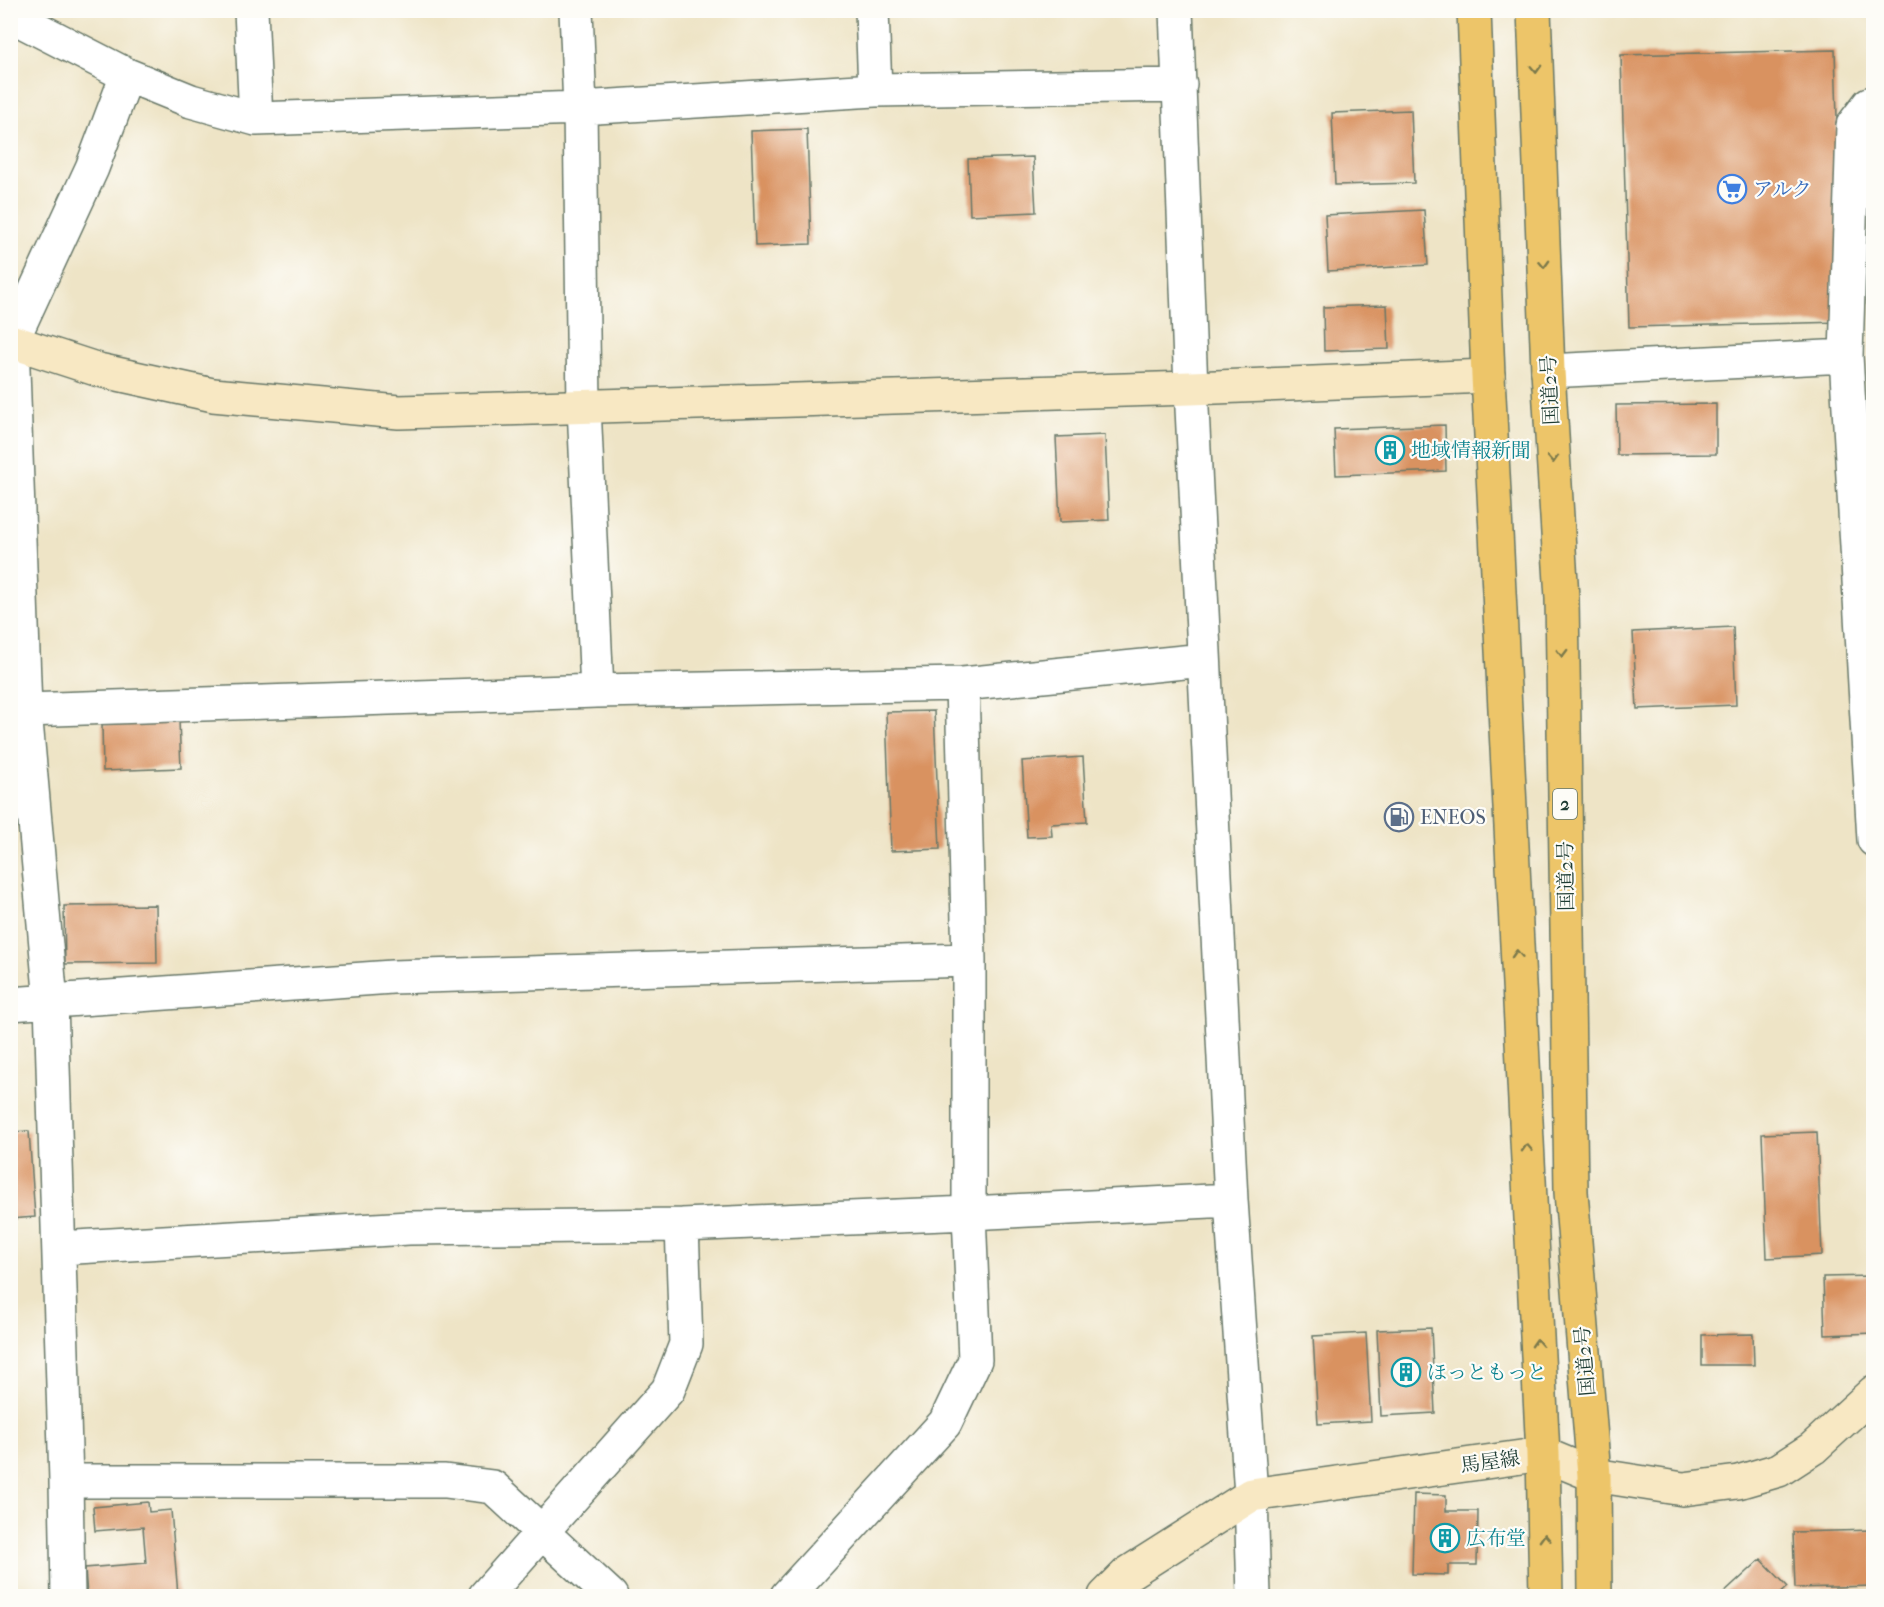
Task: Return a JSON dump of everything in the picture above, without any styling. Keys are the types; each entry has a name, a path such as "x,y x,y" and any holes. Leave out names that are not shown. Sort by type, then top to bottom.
{"highway":[{"path":"1474,10 1488,376 1543,1454 1546,1596"},
{"name":"国道2号","path":"1534,10 1548,371 1562,598 1570,1192 1594,1475 1595,1596"}],"street":[{"path":"251,10 256,119"},
{"path":"576,10 580,108 584,406 597,691"},
{"path":"872,10 875,90"},
{"path":"1176,10 1204,660 1231,1200 1251,1495 1254,1596"},
{"path":"10,15 127,75 191,101 256,119 580,108 875,90 1180,85"},
{"path":"68,1596 51,1002 25,710 11,341 92,168 127,75"},
{"path":"1874,103 1869,104 1853,125 1846,356 1867,589 1874,840"},
{"path":"11,341 99,370 213,394 399,412 1191,388 1488,376"},
{"path":"1548,371 1846,356"},
{"path":"25,710 597,691 962,684 1204,660"},
{"path":"787,1596 945,1423 975,1360 969,1214 969,960 962,684"},
{"path":"10,1004 392,977 969,960"},
{"path":"59,1248 409,1228 682,1225 969,1214 1231,1200"},
{"path":"485,1596 668,1390 686,1344 682,1225"},
{"name":"馬屋線","path":"1105,1596 1127,1574 1251,1495 1543,1454 1594,1475 1683,1489 1738,1482 1779,1470 1813,1448 1874,1392"},
{"path":"66,1481 445,1481 493,1487 612,1596"}],"building":[{"name":"アルク","path":"1835,50 1843,322 1629,327 1621,55"},
{"path":"1411,110 1414,183 1335,185 1332,113"},
{"path":"807,129 811,244 755,246 751,131"},
{"path":"1033,157 1036,212 970,215 968,159"},
{"path":"1424,210 1428,265 1328,271 1325,215"},
{"path":"1387,305 1389,349 1324,351 1323,307"},
{"path":"1716,404 1716,454 1617,455 1616,405"},
{"name":"地域情報新聞","path":"1445,425 1446,471 1336,475 1334,429"},
{"path":"1105,435 1109,520 1060,522 1056,437"},
{"path":"1733,627 1736,705 1637,709 1633,632"},
{"path":"934,711 940,849 891,851 886,712"},
{"path":"179,721 181,768 103,771 102,724"},
{"path":"1083,757 1087,822 1051,824 1052,836 1027,837 1022,761"},
{"path":"156,905 157,963 65,964 64,906"},
{"path":"29,1131 35,1217 10,1219 10,1132"},
{"path":"1817,1132 1822,1255 1767,1258 1762,1134"},
{"path":"1874,1276 1874,1333 1825,1335 1823,1277"},
{"name":"ほっともっと","path":"1431,1328 1435,1413 1381,1416 1377,1330"},
{"path":"1366,1333 1371,1421 1318,1424 1313,1336"},
{"path":"1753,1334 1754,1365 1702,1365 1702,1335"},
{"name":"広布堂","path":"1414,1494 1446,1495 1446,1511 1478,1511 1477,1565 1448,1565 1448,1575 1412,1574"},
{"path":"148,1502 149,1512 171,1510 178,1595 87,1596 85,1568 146,1563 143,1527 95,1531 93,1507"},
{"path":"1874,1530 1874,1586 1795,1588 1793,1532"},
{"path":"1761,1559 1788,1587 1778,1596 1721,1596"}],"place":[{"name":"アルク","path":"1732,189"},
{"name":"地域情報新聞","path":"1390,450"},
{"name":"ENEOS","path":"1399,817"},
{"name":"ほっともっと","path":"1406,1372"},
{"name":"広布堂","path":"1445,1538"}]}
